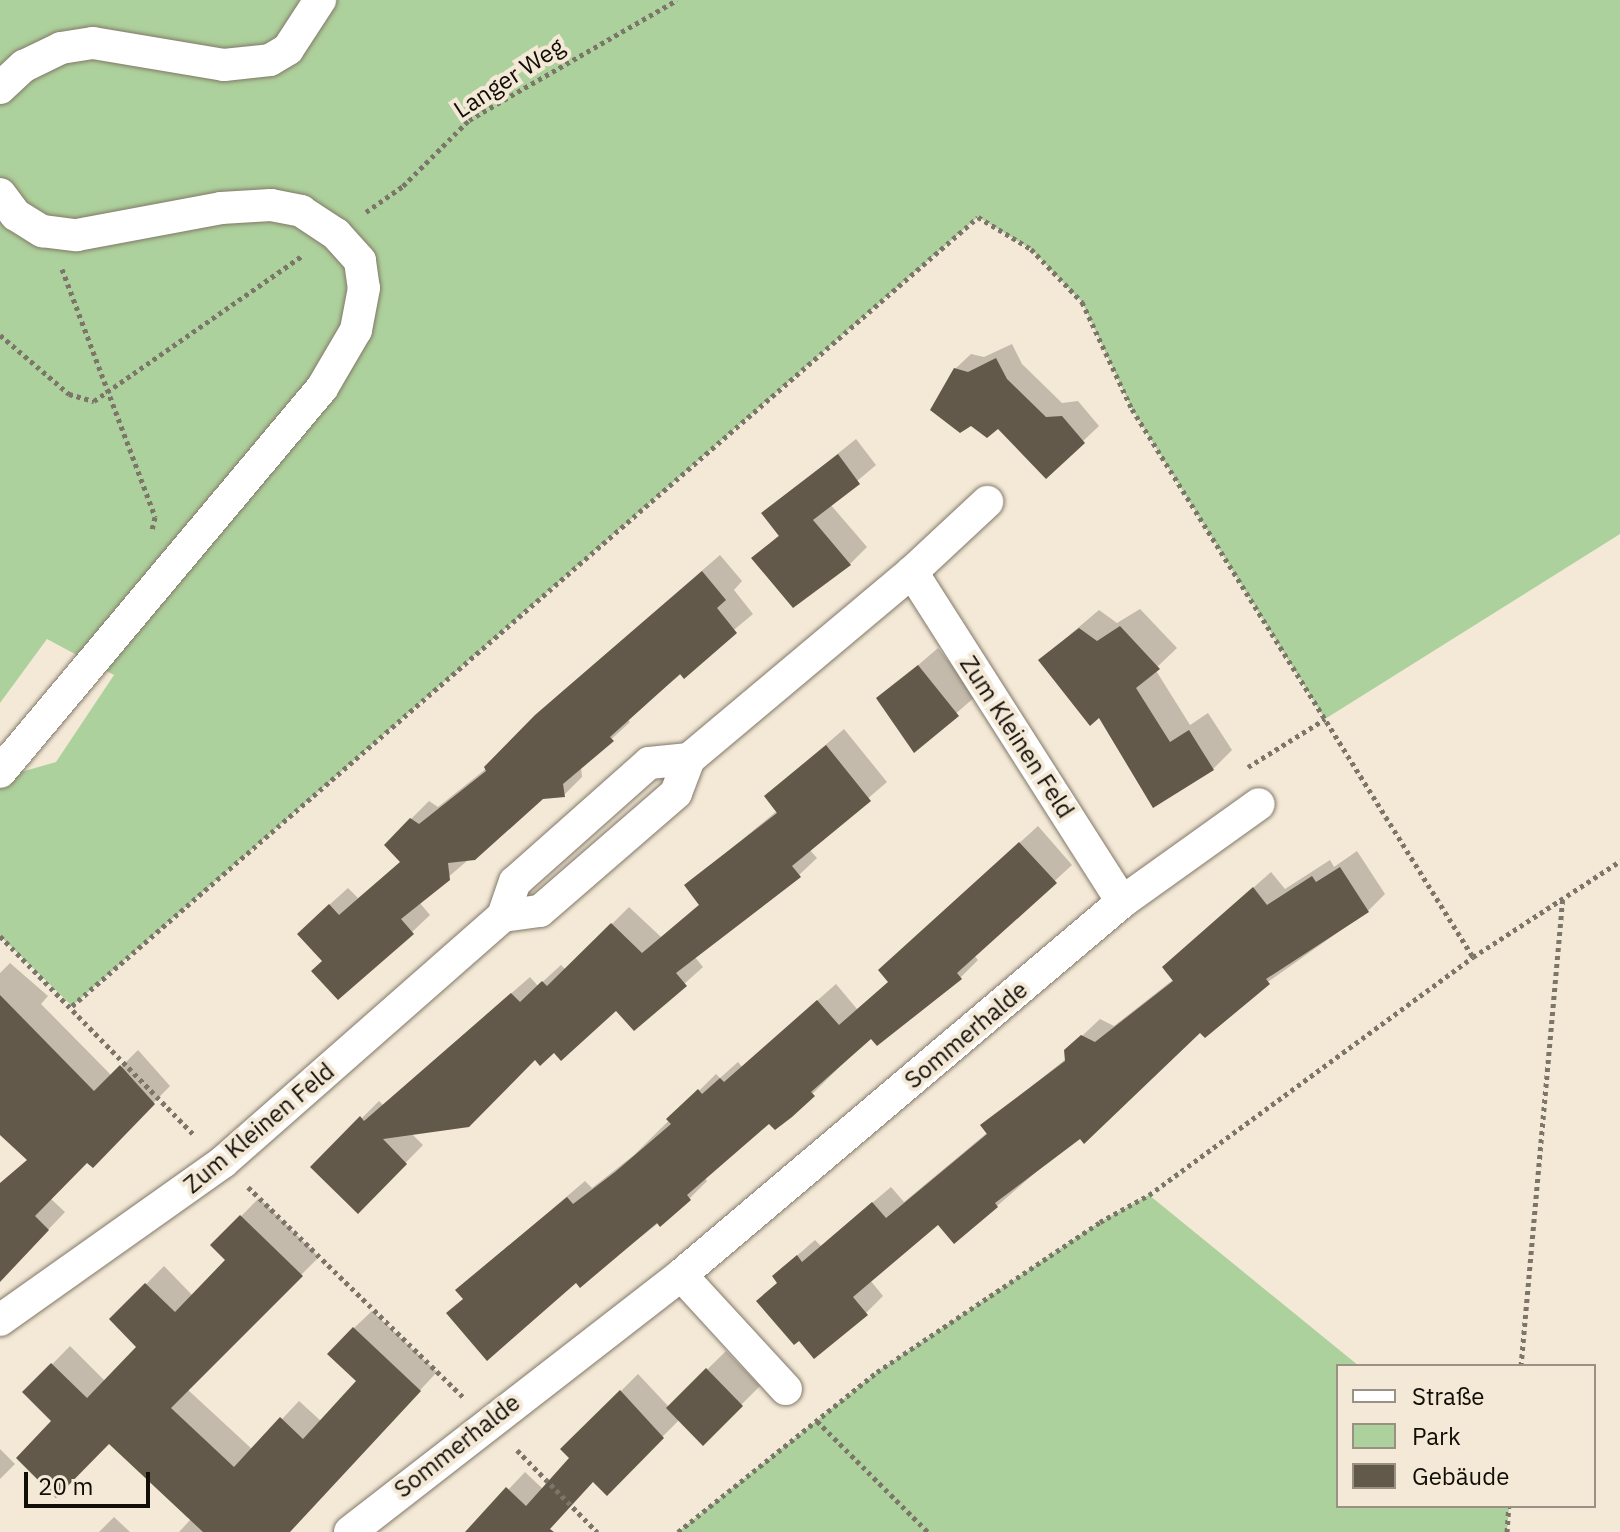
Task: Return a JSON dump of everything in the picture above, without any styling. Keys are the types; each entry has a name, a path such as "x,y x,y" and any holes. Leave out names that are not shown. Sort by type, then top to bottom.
{"street":[{"path":"0,88 24,66 61,48 93,43 224,65 257,63 288,49 300,14 320,0"},
{"path":"0,194 16,215 42,231 77,235 123,230 221,208 271,205 301,211 336,234 360,261 364,288 362,313 342,360 86,664 0,772"},
{"name":"Zum Kleinen Feld","path":"0,1320 223,1162 503,916 515,882 649,763 689,759 912,572 987,502"},
{"name":"Zum Kleinen Feld","path":"912,572 1122,902"},
{"name":"Sommerhalde","path":"350,1532 488,1420 681,1275 1122,902 1259,804"},
{"path":"681,1275 786,1389"}],"path":[{"name":"Langer Weg","path":"107,392 403,186 469,120 677,0"},
{"path":"72,1006 978,217 1031,249 1082,302 1132,409 1473,957"},
{"path":"61,265 155,517 152,533"},
{"path":"0,335 69,394 94,401 107,392"},
{"path":"1259,804 1248,766 1325,719"},
{"path":"678,1532 877,1372 1100,1222 1149,1195 1473,957 1620,861"},
{"path":"1521,1364 1564,932 1563,897"},
{"path":"0,936 72,1006 203,1145"},
{"path":"241,1180 488,1420 597,1532"},
{"path":"817,1422 928,1532"},
{"path":"1507,1532 1509,1508"}],"green space":[{"path":"0,0 1620,0 1620,534 1325,719 1132,409 1082,302 1031,249 978,217 72,1006 0,936 0,778 56,762 114,675 47,639 0,703"},
{"path":"1149,1195 1357,1364 1336,1364 1336,1508 1509,1508 1507,1532 678,1532 877,1372 1100,1222"}],"building":[{"path":"996,358 1007,379 1046,417 1062,416 1085,443 1046,479 998,429 987,438 971,426 960,433 930,410 954,368 968,372"},
{"path":"838,454 860,484 813,520 851,565 793,608 751,558 779,536 761,513"},
{"path":"702,571 726,600 717,608 737,633 684,679 680,674 610,737 614,741 563,784 565,797 543,799 475,860 448,863 450,880 401,919 414,934 338,1000 311,971 322,961 297,934 329,904 339,915 400,862 384,845 410,818 419,824 486,771 484,767 535,715"},
{"path":"1120,626 1160,669 1136,688 1170,742 1189,730 1214,770 1153,808 1099,718 1090,726 1038,660 1079,628 1097,641"},
{"path":"918,665 959,716 914,753 876,698"},
{"path":"826,745 871,801 792,866 801,877 676,973 687,986 634,1031 616,1011 561,1061 554,1053 540,1066 535,1060 469,1127 383,1139 407,1164 358,1214 310,1167 360,1116 364,1121 511,993 520,1002 542,981 547,986 611,923 642,953 699,905 684,885 777,813 764,796"},
{"path":"1019,842 1057,883 957,973 962,979 877,1046 871,1039 811,1092 815,1096 792,1117 775,1130 769,1124 687,1195 691,1200 660,1227 657,1223 580,1288 576,1283 487,1361 446,1313 463,1299 455,1290 567,1197 573,1204 615,1172 671,1124 666,1119 698,1089 702,1094 720,1078 724,1082 817,1000 839,1025 888,982 878,970"},
{"path":"1340,867 1369,912 1266,979 1270,984 1205,1038 1200,1033 1084,1144 1080,1139 995,1203 998,1207 954,1244 938,1225 853,1297 868,1315 814,1359 799,1341 794,1345 756,1301 777,1283 772,1276 797,1255 802,1262 872,1202 886,1218 987,1134 980,1125 1065,1061 1064,1050 1081,1035 1095,1042 1173,981 1162,967 1253,887 1267,905 1312,876 1316,882"},
{"path":"0,995 94,1091 120,1065 155,1104 93,1168 87,1163 35,1216 49,1230 0,1282 0,1183 27,1160 0,1135"},
{"path":"240,1215 303,1276 171,1408 234,1467 280,1417 303,1439 356,1381 327,1354 353,1327 421,1391 290,1532 203,1532 109,1444 56,1498 16,1458 51,1421 22,1392 51,1363 87,1398 136,1347 109,1319 145,1283 175,1312 225,1260 210,1245"},
{"path":"706,1368 743,1406 703,1446 666,1408"},
{"path":"620,1390 664,1438 607,1496 593,1482 550,1529 554,1532 465,1532 506,1487 526,1506 569,1458 560,1449"}]}
